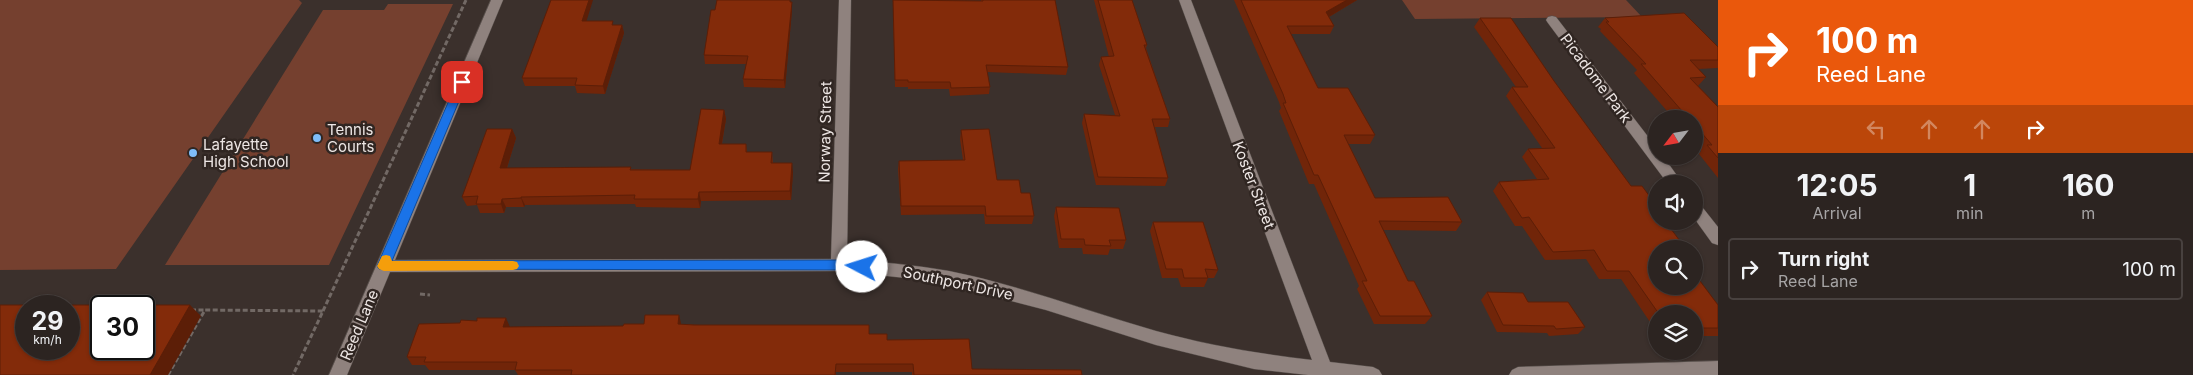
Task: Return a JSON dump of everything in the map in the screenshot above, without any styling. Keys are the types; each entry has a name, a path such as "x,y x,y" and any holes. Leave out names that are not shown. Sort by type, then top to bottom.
{"street":[{"name":"Reed Lane","path":"338,375 497,0"},
{"name":"Norway Street","path":"839,265 845,0"},
{"name":"Koster Street","path":"1185,0 1324,369"},
{"name":"Picadome Park","path":"1552,20 1669,175"},
{"path":"1703,219 1718,239"},
{"name":"Southport Drive","path":"384,266 839,265 906,271 950,278 1046,303 1156,338 1208,351 1254,360 1373,375"},
{"path":"1518,375 1718,368"}],"path":[{"path":"293,375 466,0"},
{"path":"420,294 430,295"},
{"path":"188,310 324,311"},
{"path":"168,375 205,310"}],"shaded area":[{"path":"0,0 299,0 302,3 116,269 0,270"},
{"path":"1402,0 1626,0 1642,17 1415,19"},
{"name":"Tennis Courts","path":"388,4 453,4 329,265 165,265 323,10 384,10"}],"building":[{"path":"551,0 589,0 582,21 613,21 612,25 622,25 603,86 575,85 577,78 522,78"},
{"path":"717,0 790,0 792,2 784,80 743,79 748,56 704,55 711,10 715,10"},
{"path":"893,0 1055,0 1068,67 986,65 990,87 951,88 950,82 908,82 908,80 895,80"},
{"path":"1098,0 1132,0 1147,45 1144,45 1170,119 1152,119 1168,178 1098,177 1084,114 1120,116 1101,57 1114,56"},
{"path":"1241,0 1347,0 1326,12 1334,26 1287,26 1318,88 1348,88 1375,135 1344,135 1375,198 1448,197 1462,222 1379,221 1408,281 1414,281 1432,316 1380,316 1362,281 1367,281 1318,175 1314,175 1283,103 1286,103 1283,94"},
{"path":"1684,13 1718,47 1718,60 1690,60 1706,77 1690,78 1718,107 1718,158 1707,145 1712,145 1703,134 1703,110 1681,110 1641,64 1646,64 1606,22 1609,22 1605,18"},
{"path":"1480,18 1511,18 1554,81 1631,186 1642,186 1648,194 1648,230 1672,230 1679,240 1648,240 1648,295 1703,295 1703,285 1718,305 1718,328 1703,328 1703,305 1653,305 1629,271 1607,271 1594,250 1553,252 1529,217 1522,218 1499,182 1549,179 1528,149 1555,148 1512,87 1528,87"},
{"path":"701,109 724,110 719,144 746,144 746,152 772,152 771,163 792,163 790,191 699,192 698,199 634,199 635,195 521,197 502,199 501,204 476,204 478,196 462,197 487,129 512,129 500,168 631,167 630,170 690,170"},
{"path":"989,129 997,180 1019,180 1021,193 1030,193 1034,216 986,216 985,206 901,206 899,161 965,160 961,130"},
{"path":"1056,207 1119,208 1126,240 1109,240 1111,246 1085,245 1084,239 1061,239"},
{"path":"1153,222 1203,222 1218,270 1205,269 1208,278 1184,278 1182,269 1166,269"},
{"path":"1487,292 1523,293 1528,302 1568,302 1585,327 1556,329 1554,326 1503,325"},
{"path":"0,305 15,305 15,360 80,360 80,305 90,305 90,360 155,360 155,305 190,305 150,375 0,375"},
{"path":"645,315 679,315 678,324 694,325 869,325 869,334 887,334 887,340 969,339 972,369 1081,370 1082,375 914,375 913,364 836,364 835,375 571,375 572,370 515,370 517,362 424,362 426,357 407,357 419,324 460,323 461,320 477,321 477,318 506,318 503,327 623,326 624,324 644,324"}],"slow traffic":[{"path":"386,260 384,266 513,266"}],"place":[{"name":"Tennis Courts","path":"317,138"},
{"name":"Lafayette High School","path":"193,153"}],"route":[{"path":"462,82 384,266 839,265 862,267"}]}
